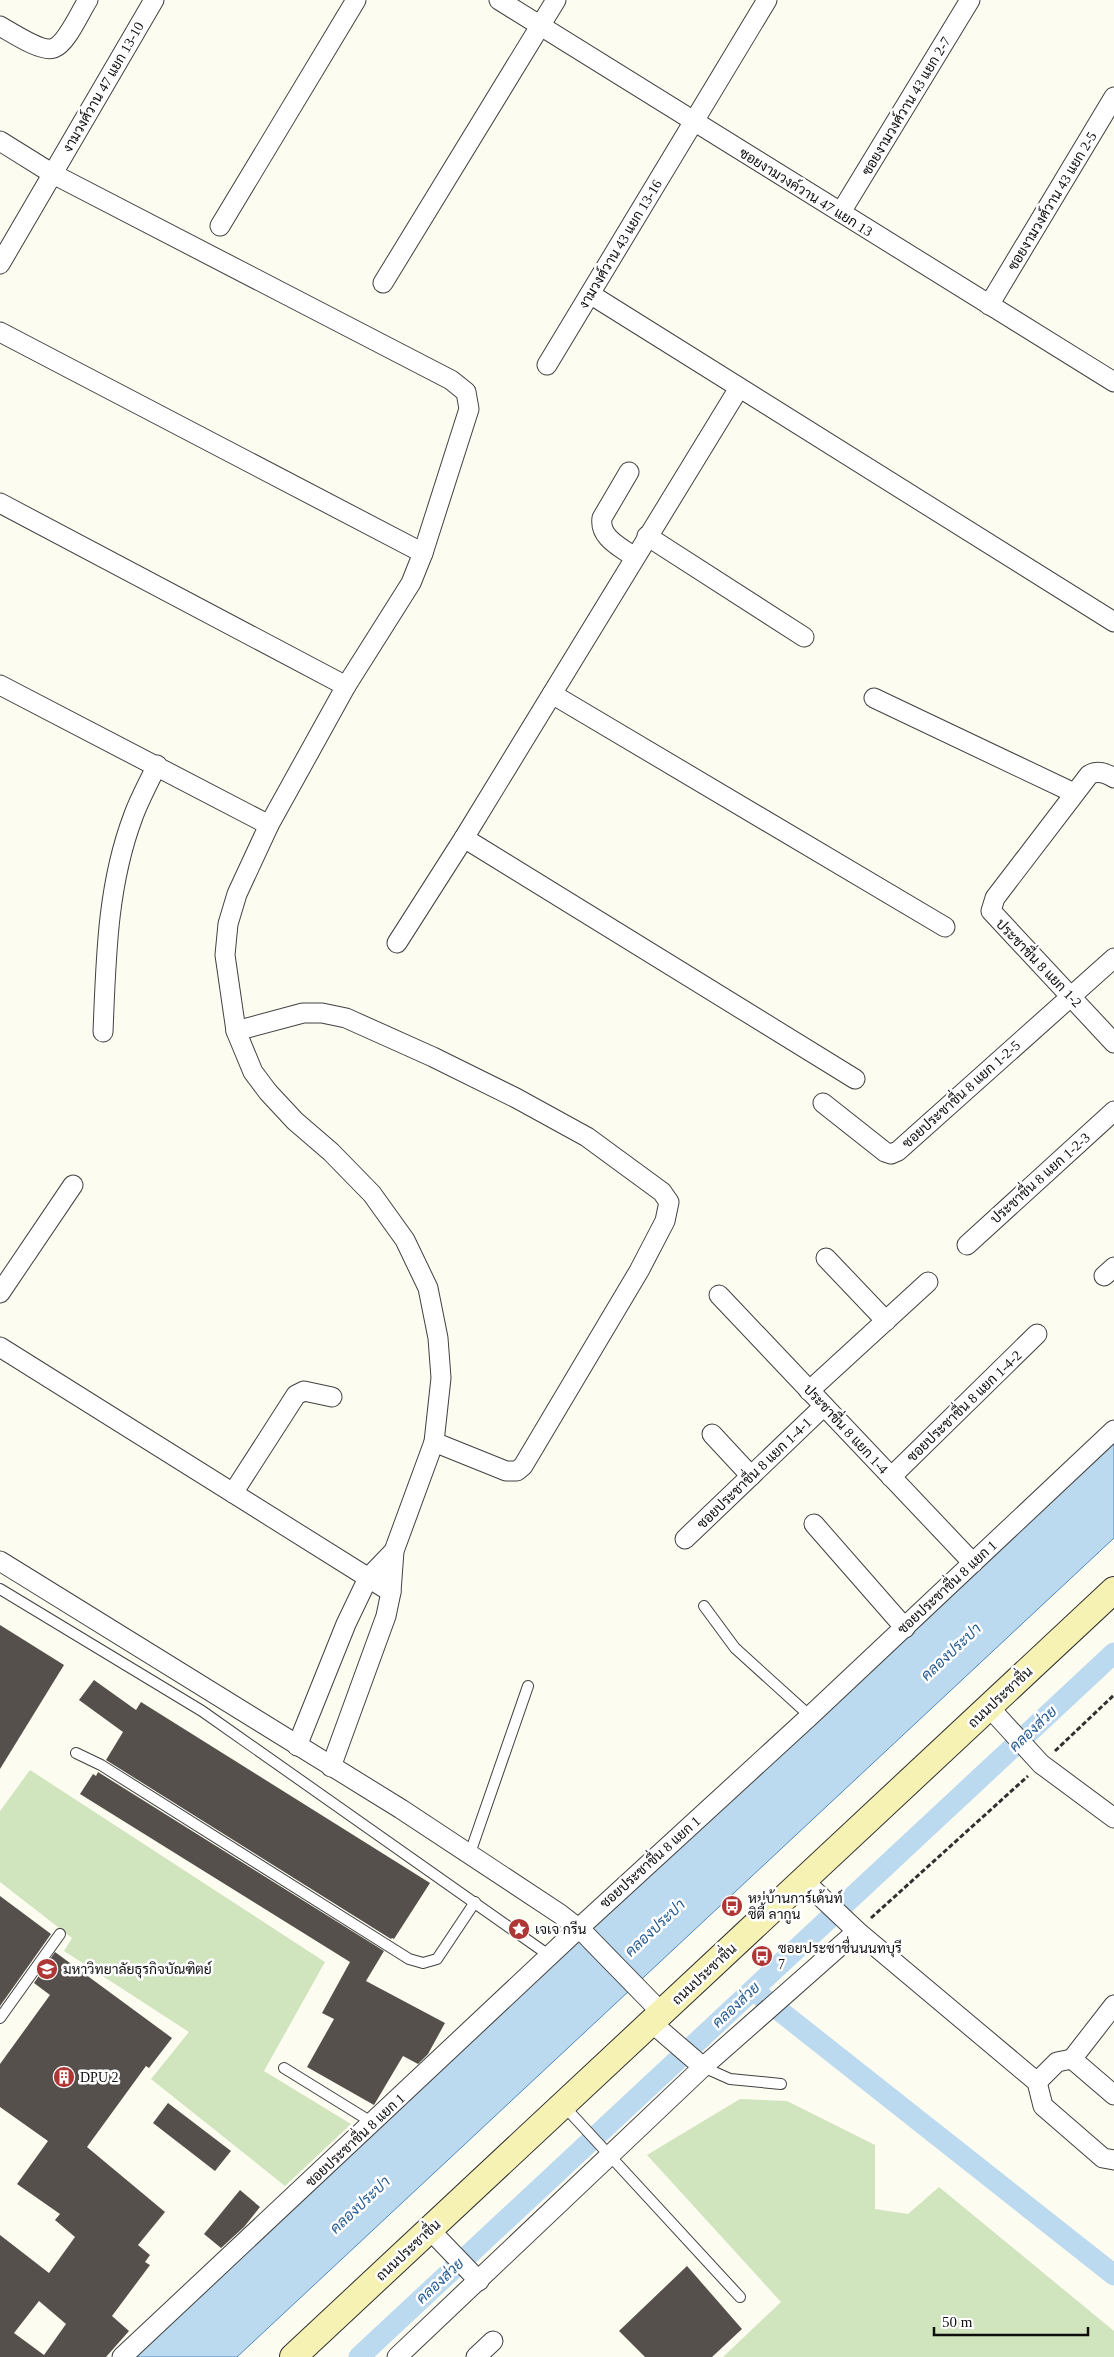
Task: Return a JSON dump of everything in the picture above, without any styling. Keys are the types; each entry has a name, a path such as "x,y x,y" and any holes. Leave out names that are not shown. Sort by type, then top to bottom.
{"main road":[{"name":"ถนนประชาชื่น","path":"293,2357 430,2230 572,2114 657,2018 1114,1590"}],"street":[{"path":"0,26 31,44 51,49 55,48 66,36 88,0"},
{"name":"งามวงศ์วาน 47 แยก 13-10","path":"0,264 154,0"},
{"path":"220,226 356,0"},
{"name":"ซอยงามวงค์วาน 47 แยก 13","path":"499,0 1114,382"},
{"path":"383,283 556,0"},
{"name":"งามวงศ์วาน 43 แยก 13-16","path":"547,365 768,0"},
{"name":"ซอยงามวงศ์วาน 43 แยก 2-7","path":"841,212 970,0"},
{"name":"ซอยงามวงศ์วาน 43 แยก 2-5","path":"989,305 1114,97"},
{"path":"0,142 53,174 451,380 466,392 469,409 423,553 411,583 346,686 269,825 237,894 228,924 225,954 236,1031 253,1072 268,1092 372,1194 405,1240 428,1288 438,1338 441,1378 434,1442 394,1551 391,1592 376,1647 331,1767"},
{"path":"590,294 1114,622"},
{"path":"0,332 423,553"},
{"path":"397,943 464,838 634,556 739,388"},
{"path":"629,472 602,518 601,527 605,535 634,556"},
{"path":"0,502 346,686"},
{"path":"647,536 804,637"},
{"path":"0,685 157,765 269,825"},
{"path":"552,694 945,927"},
{"path":"874,698 1074,793"},
{"path":"104,1032 107,938 119,862 133,817 157,765"},
{"name":"ประชาชื่น 8 แยก 1-2","path":"1111,776 1093,772 1074,793 995,898 991,911 1114,1042"},
{"path":"464,838 855,1079"},
{"path":"1071,996 1114,958"},
{"name":"ซอยประชาชื่น 8 แยก 1-2-5","path":"824,1103 876,1145 891,1154 898,1151 1071,996"},
{"path":"236,1031 303,1013 322,1013 346,1018 433,1057 516,1098 587,1137 662,1192 669,1202 665,1221 639,1271 523,1466 517,1470 506,1471 434,1442"},
{"name":"ประชาชื่น 8 แยก 1-2-3","path":"967,1245 1114,1111"},
{"path":"0,1293 73,1185"},
{"path":"826,1258 886,1321"},
{"path":"809,1391 928,1282"},
{"name":"ประชาชื่น 8 แยก 1-4","path":"719,1295 972,1563"},
{"name":"ซอยประชาชื่น 8 แยก 1-4-2","path":"891,1477 1037,1334"},
{"path":"0,1347 391,1592"},
{"path":"234,1493 296,1395 304,1391 332,1398"},
{"name":"ซอยประชาชื่น 8 แยก 1-4-1","path":"684,1539 824,1406"},
{"name":"ซอยประชาชื่น 8 แยก 1","path":"122,2357 373,2124 550,1956 905,1628 1114,1430"},
{"path":"712,1434 751,1476"},
{"path":"814,1524 905,1628"},
{"path":"297,1746 346,1624 368,1578 394,1551"},
{"path":"0,1561 401,1809 580,1929 641,1991 657,2018 676,2043 699,2065"},
{"path":"989,1707 1038,1760 1113,1816"},
{"path":"804,1880 852,1927 1037,2082 1043,2106 1103,2158 1114,2160"},
{"path":"397,2357 475,2277 699,2065 756,2019 852,1927"},
{"path":"1037,2082 1057,2062 1072,2059 1114,2005"},
{"path":"1072,2059 1114,2095"},
{"path":"430,2230 475,2277"},
{"path":"476,2357 493,2341"}],"lane":[{"path":"0,1589 202,1711 476,1902 550,1956"},
{"path":"704,1606 735,1648 810,1716"},
{"path":"469,1856 528,1686"},
{"path":"76,1753 101,1766 409,1959 423,1963 437,1959 476,1902"},
{"path":"0,2018 60,1934"},
{"path":"699,2065 730,2079 781,2084"},
{"path":"284,2068 373,2124"},
{"path":"572,2114 740,2297"}],"path":[{"path":"852,1927 1038,1760 1114,1695"}],"green space":[{"path":"30,1770 325,1962 264,2071 351,2124 285,2186 151,2079 189,2032 64,1951 72,1938 0,1882 0,1811"},
{"path":"740,2099 787,2101 875,2145 875,2209 908,2214 939,2187 1114,2331 1114,2357 723,2357 781,2302 647,2155"}],"water":[{"name":"คลองประปา","path":"1114,1439 1114,1538 237,2357 129,2357"}],"building":[{"path":"0,1625 64,1665 0,1769"},
{"path":"94,1680 136,1710 141,1702 430,1883 394,1939 391,1939 106,1760 123,1732 79,1700"},
{"path":"98,1772 384,1951 366,1981 445,2023 428,2054 418,2064 403,2056 374,2105 307,2067 334,2019 322,2013 350,1962 80,1794 93,1774 96,1776"},
{"path":"0,1896 51,1934 0,2006"},
{"path":"55,1952 172,2038 149,2068 146,2066 87,2147 165,2212 138,2245 150,2255 145,2262 150,2265 112,2316 129,2331 106,2357 0,2357 0,2235 49,2273 75,2237 55,2220 60,2214 17,2184 48,2141 0,2107 0,2064 50,1995 34,1983","holes":["39,2301 66,2324 44,2355 14,2333"]},
{"path":"168,2103 231,2151 215,2171 153,2123"},
{"path":"240,2190 260,2207 244,2227 221,2248 204,2234"},
{"path":"687,2266 742,2329 712,2357 645,2357 619,2331"}],"waterway":[{"name":"คลองส่วย","path":"359,2357 1114,1653"},
{"path":"757,1993 1114,2275"}],"place":[{"name":"หมู่บ้านการ์เด้นท์ ซิตี้ ลากูน","path":"732,1906"},
{"name":"เจเจ กรีน","path":"519,1929"},
{"name":"ซอยประชาชื่นนนทบุรี 7","path":"762,1956"},
{"name":"มหาวิทยาลัยธุรกิจบัณฑิตย์","path":"47,1969"},
{"name":"DPU 2","path":"64,2077"}]}
